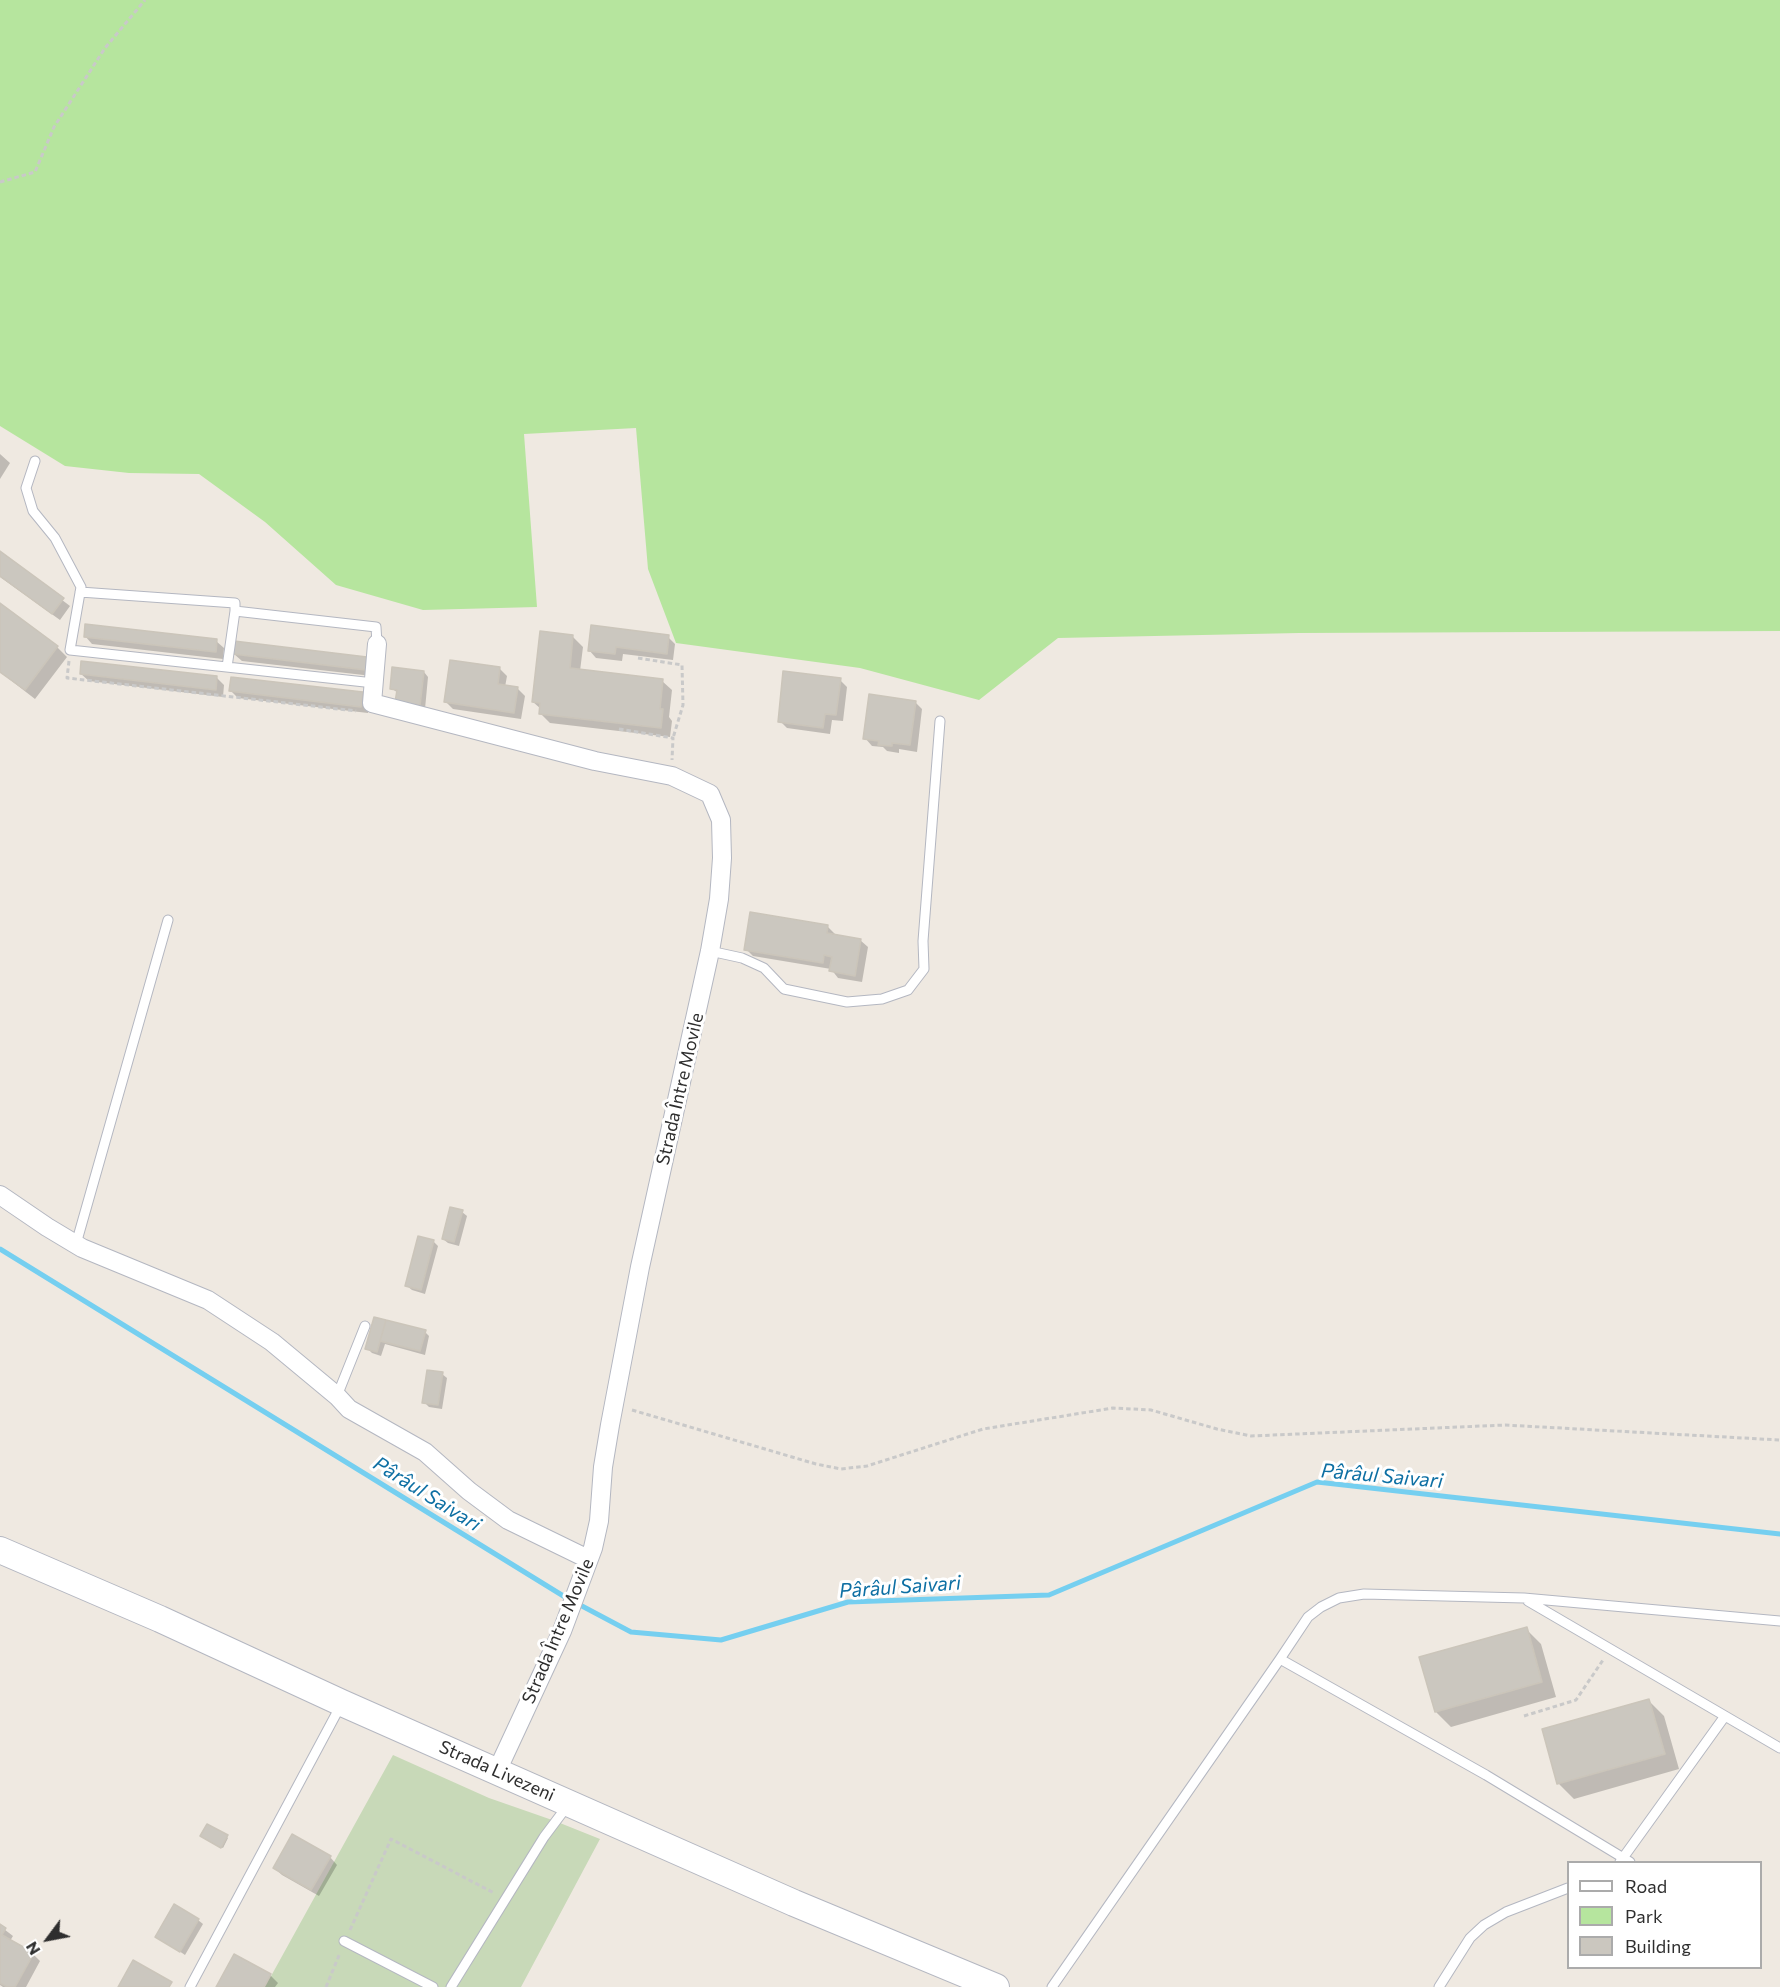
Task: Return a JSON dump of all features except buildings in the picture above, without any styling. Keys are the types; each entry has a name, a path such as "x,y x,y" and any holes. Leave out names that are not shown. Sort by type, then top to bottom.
{"main road":[{"name":"Strada Livezeni","path":"0,1550 160,1619 342,1703 794,1903 996,1987"}],"street":[{"path":"372,703 377,644"},
{"name":"Strada Între Movile","path":"372,703 595,760 672,776 710,794 721,820 722,858 719,899 710,951 640,1268 603,1467 599,1521 593,1548 562,1631 497,1771"},
{"path":"0,1195 76,1244 208,1300 272,1342 337,1396 349,1409 425,1452 469,1491 508,1520 588,1559"}],"lane":[{"path":"35,461 26,488 33,511 55,538 81,587 70,650 374,683"},
{"path":"80,592 235,603 227,667"},
{"path":"235,611 376,627 377,644"},
{"path":"710,951 742,957 764,968 784,989 847,1002 882,999 908,990 924,969 923,941 940,721"},
{"path":"76,1244 168,920"},
{"path":"337,1396 365,1326"},
{"path":"1052,1987 1308,1617 1321,1607 1339,1598 1364,1593 1524,1598 1780,1621"},
{"path":"1524,1598 1780,1748"},
{"path":"1280,1659 1486,1775 1625,1861 1725,1716"},
{"path":"190,1987 342,1703"},
{"path":"451,1987 544,1837 570,1802"},
{"path":"1439,1987 1470,1938 1484,1925 1506,1912 1567,1889"},
{"path":"345,1941 433,1987"}],"path":[{"path":"0,182 35,172 54,127 105,48 145,0"},
{"path":"70,650 67,678 364,712 372,703"},
{"path":"638,658 682,665 683,705 673,738 672,776"},
{"path":"619,729 673,738"},
{"path":"614,1405 816,1464 841,1469 867,1466 983,1429 1113,1408 1151,1410 1251,1436 1505,1425 1780,1440"},
{"path":"1524,1716 1576,1700 1611,1649"},
{"path":"326,1987 391,1839 506,1899"}],"green space":[{"path":"0,0 1780,0 1780,631 1299,633 1058,638 979,700 860,668 676,643 648,569 636,428 524,434 537,607 423,610 336,585 265,522 199,474 129,473 65,466 0,426"},
{"path":"393,1755 489,1798 600,1839 521,1987 265,1987"}],"waterway":[{"name":"Pârâul Saivari","path":"0,1249 565,1597 631,1632 721,1640 848,1602 1049,1595 1317,1482 1780,1534"}]}
